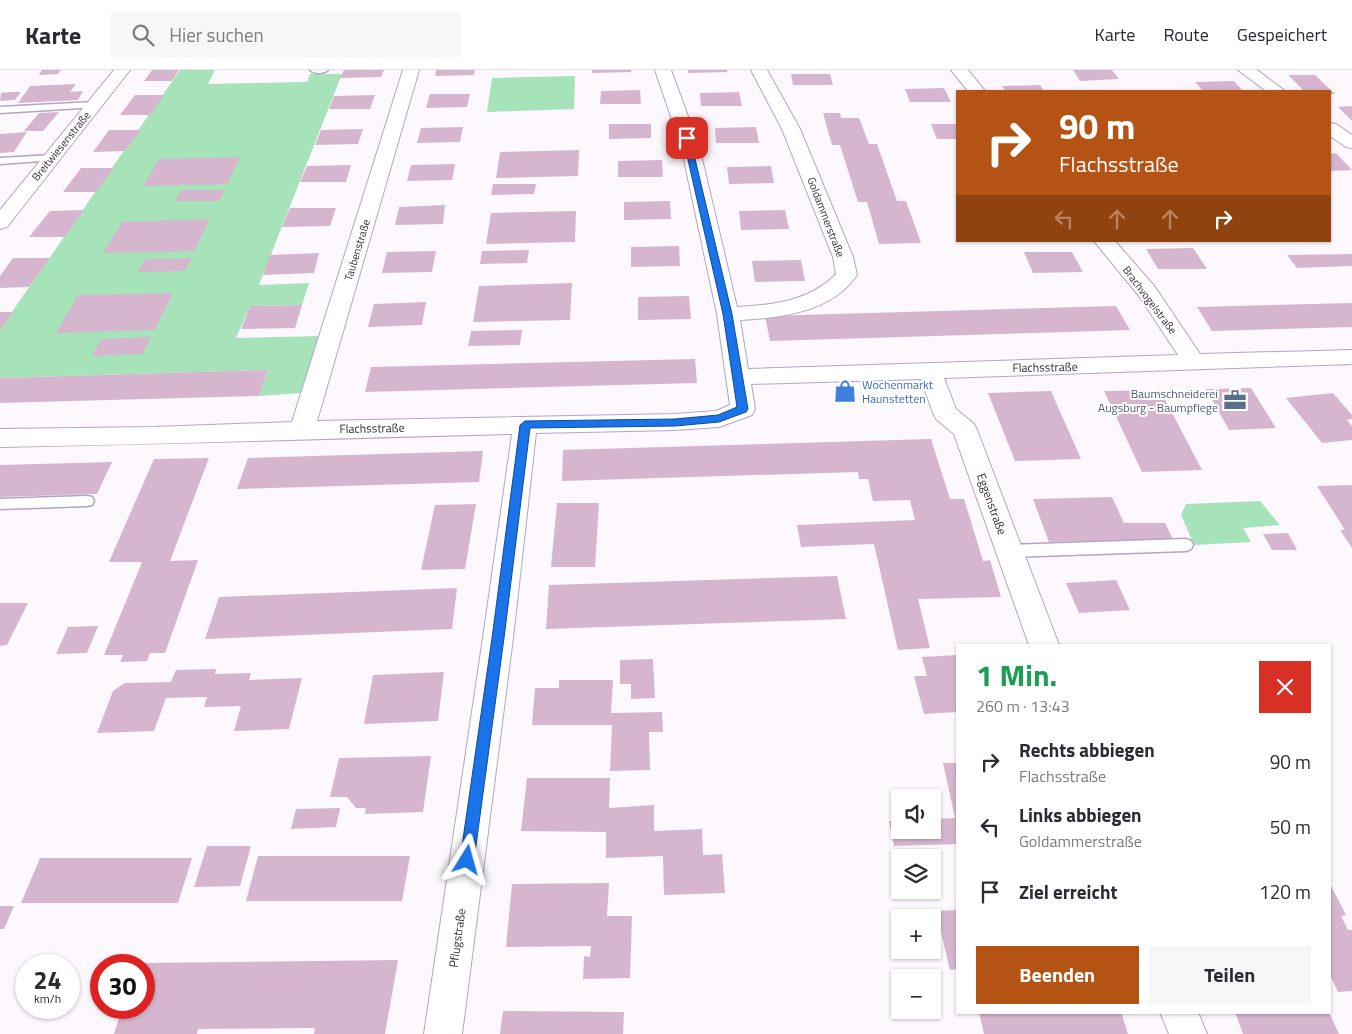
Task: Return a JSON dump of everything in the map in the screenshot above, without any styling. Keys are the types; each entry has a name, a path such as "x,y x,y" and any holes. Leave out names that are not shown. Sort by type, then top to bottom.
{"street":[{"name":"Breitwiesenstraße","path":"2,217 122,70"},
{"name":"Taubenstraße","path":"302,430 412,70"},
{"path":"663,70 690,146 728,314 739,377"},
{"name":"Goldammerstraße","path":"728,314 764,312 798,304 828,293 847,275 843,257 796,143 783,113 759,70"},
{"path":"959,70 976,90"},
{"path":"1246,70 1275,90"},
{"path":"1331,129 1352,143"},
{"name":"Brachvogelstraße","path":"1105,242 1146,292 1193,361"},
{"name":"Flachsstraße","path":"0,438 154,436 302,430 675,422 719,418 743,409 739,377 1193,361 1348,362"},
{"name":"Eggenstraße","path":"930,370 945,413 965,430 1044,644"},
{"name":"Pflugstraße","path":"443,1034 498,638 525,425"},
{"path":"1180,1014 1188,1034"}],"lane":[{"path":"314,70 324,70"},
{"path":"0,110 94,105"},
{"path":"0,161 52,158"},
{"path":"0,504 87,501"},
{"path":"1009,551 1186,546"}],"green space":[{"path":"180,70 215,70 208,84 307,82 310,74 342,74 259,285 309,283 302,305 250,306 236,338 319,336 301,393 259,396 268,370 0,378 0,329"},
{"path":"575,76 574,109 487,112 492,78"},
{"path":"1260,501 1280,525 1243,528 1251,542 1194,545 1181,515 1186,504"}],"building":[{"path":"42,70 61,70 58,74 39,75"},
{"path":"152,70 179,70 172,81 144,81"},
{"path":"344,70 384,70 381,77 340,78"},
{"path":"436,70 475,70 474,75 435,76"},
{"path":"592,70 631,70 631,72 592,73"},
{"path":"688,70 727,70 727,72 688,73"},
{"path":"1073,70 1112,70 1119,79 1080,81"},
{"path":"791,74 830,74 833,85 793,85"},
{"path":"1288,75 1315,75 1331,90 1303,90"},
{"path":"1234,81 1242,90 1202,90 1195,82"},
{"path":"76,84 70,92 83,91 78,100 18,103 30,86"},
{"path":"1040,85 1043,90 1004,90 1002,86"},
{"path":"944,88 951,102 910,102 905,89"},
{"path":"640,90 641,104 600,104 601,91"},
{"path":"21,92 15,100 0,101 1,93"},
{"path":"739,92 742,106 701,106 700,93"},
{"path":"430,94 470,94 467,107 426,108"},
{"path":"135,95 164,95 150,115 120,115"},
{"path":"375,95 370,109 329,109 334,96"},
{"path":"1352,106 1352,121 1338,107"},
{"path":"59,112 43,131 24,131 39,113"},
{"path":"823,113 840,113 841,118 859,118 869,144 877,144 897,201 906,201 921,243 879,244 867,202 858,202 840,145 832,145"},
{"path":"609,124 651,124 651,138 609,139"},
{"path":"931,124 956,124 956,139 937,139"},
{"path":"463,127 460,142 417,143 421,128"},
{"path":"756,127 759,143 716,143 715,128"},
{"path":"363,129 358,144 315,145 321,130"},
{"path":"109,130 141,130 125,151 93,152"},
{"path":"27,132 14,152 0,153 0,134"},
{"path":"579,150 578,176 496,178 500,152"},
{"path":"1336,153 1352,170 1331,171 1331,154"},
{"path":"240,157 227,184 143,186 159,159"},
{"path":"662,160 663,177 618,177 618,161"},
{"path":"455,164 452,180 407,181 411,165"},
{"path":"351,165 346,182 300,182 307,166"},
{"path":"771,166 774,183 729,184 727,167"},
{"path":"81,168 114,168 96,192 63,192"},
{"path":"493,184 536,184 534,194 491,195"},
{"path":"181,190 225,190 219,201 175,201"},
{"path":"670,201 671,219 624,220 624,202"},
{"path":"445,205 443,224 395,225 399,207"},
{"path":"290,208 336,208 330,226 282,227"},
{"path":"84,210 65,237 29,237 50,211"},
{"path":"785,210 789,229 741,230 739,211"},
{"path":"576,211 575,242 486,244 491,213"},
{"path":"210,219 194,251 103,253 122,222"},
{"path":"679,246 680,266 631,267 631,247"},
{"path":"1193,248 1207,269 1158,269 1146,249"},
{"path":"529,250 527,263 480,264 482,251"},
{"path":"436,251 432,272 382,273 387,252"},
{"path":"1024,252 1072,252 1083,272 1033,273"},
{"path":"319,253 314,273 263,275 270,255"},
{"path":"1352,254 1352,266 1297,268 1287,255"},
{"path":"13,258 50,258 29,287 0,288 0,276"},
{"path":"192,258 185,271 138,272 145,259"},
{"path":"801,260 805,281 755,282 752,261"},
{"path":"572,283 570,320 473,322 479,286"},
{"path":"173,293 155,330 56,333 78,295"},
{"path":"689,296 691,319 638,320 638,297"},
{"path":"426,302 422,325 368,327 374,304"},
{"path":"1352,303 1352,327 1212,331 1197,307"},
{"path":"302,305 295,328 241,329 250,306"},
{"path":"1116,306 1130,330 770,341 765,316"},
{"path":"0,312 13,312 0,330"},
{"path":"522,330 520,345 468,346 471,331"},
{"path":"151,337 143,354 92,356 101,339"},
{"path":"695,359 697,383 365,392 371,367"},
{"path":"268,370 259,396 0,403 0,378"},
{"name":"Baumschneiderei Augsburg - Baumpflege","path":"1251,388 1276,428 1229,430 1206,389"},
{"path":"1160,390 1202,470 1142,472 1104,391"},
{"path":"1051,391 1081,459 1015,461 988,393"},
{"path":"1333,393 1352,415 1352,419 1347,420 1352,426 1352,440 1322,443 1286,398"},
{"path":"931,439 950,499 964,499 983,561 990,560 1001,597 918,599 930,648 898,650 874,544 801,547 797,525 915,520 910,500 873,501 868,479 859,479 858,472 562,481 563,450"},
{"path":"483,451 479,482 237,489 248,458"},
{"path":"209,458 170,561 198,560 165,653 150,653 147,661 120,662 123,655 104,655 142,562 109,562 154,459"},
{"path":"112,462 97,494 0,497 0,465"},
{"path":"1352,485 1352,548 1340,530 1345,530 1317,486"},
{"path":"1112,497 1124,523 1165,523 1175,543 1132,544 1130,540 1049,542 1033,499"},
{"path":"557,503 599,503 595,567 551,567"},
{"path":"476,504 465,569 421,570 435,505"},
{"path":"1288,533 1297,550 1272,550 1263,534"},
{"path":"837,576 846,619 546,629 549,585"},
{"path":"1116,580 1130,610 1079,613 1066,583"},
{"path":"457,588 452,629 205,639 219,597"},
{"path":"0,603 28,603 7,645 0,646"},
{"path":"98,626 87,653 56,654 68,627"},
{"path":"956,655 956,712 924,714 914,676 927,676 922,657"},
{"path":"653,659 655,698 631,699 631,684 620,684 620,660"},
{"path":"216,669 215,674 251,673 249,680 302,678 289,729 234,731 241,706 204,707 207,697 166,698 154,731 97,733 113,691 125,683 171,682 176,670"},
{"path":"444,672 438,721 364,724 373,675"},
{"path":"559,680 613,680 611,713 662,712 663,732 649,732 650,770 610,771 612,725 532,725 535,688 559,688"},
{"path":"431,756 423,812 365,814 366,808 356,808 347,797 330,797 339,758"},
{"path":"943,763 956,763 956,844 894,846 893,839 941,839 941,819 955,818"},
{"path":"527,778 610,778 609,808 654,805 654,831 702,829 703,855 722,854 725,893 664,895 663,856 606,858 606,832 521,831"},
{"path":"340,808 336,827 291,829 296,809"},
{"path":"207,846 251,846 240,886 194,887"},
{"path":"258,856 410,856 402,901 246,901"},
{"path":"40,858 192,858 178,903 21,903"},
{"path":"609,883 607,916 632,916 630,978 583,979 584,956 590,957 591,946 506,947 512,884"},
{"path":"1331,886 1346,915 1341,916 1348,930 1352,930 1352,991 1338,992 1331,977"},
{"path":"0,906 14,906 4,929 0,929"},
{"path":"956,910 956,969 950,970 941,932 941,911"},
{"path":"398,960 385,1034 314,1034 315,1028 198,1029 197,1034 114,1034 119,1019 155,1019 155,963"},
{"path":"503,1011 624,1012 623,1034 500,1034"},
{"path":"979,1014 1122,1014 1128,1034 984,1034"},
{"path":"1236,1014 1330,1014 1339,1034 1243,1034"}],"place":[{"name":"Wochenmarkt Haunstetten","path":"845,391"},
{"name":"Baumschneiderei Augsburg - Baumpflege","path":"1235,400"}],"route":[{"path":"467,860 525,425 675,422 719,418 743,409 728,314 687,138"}]}
